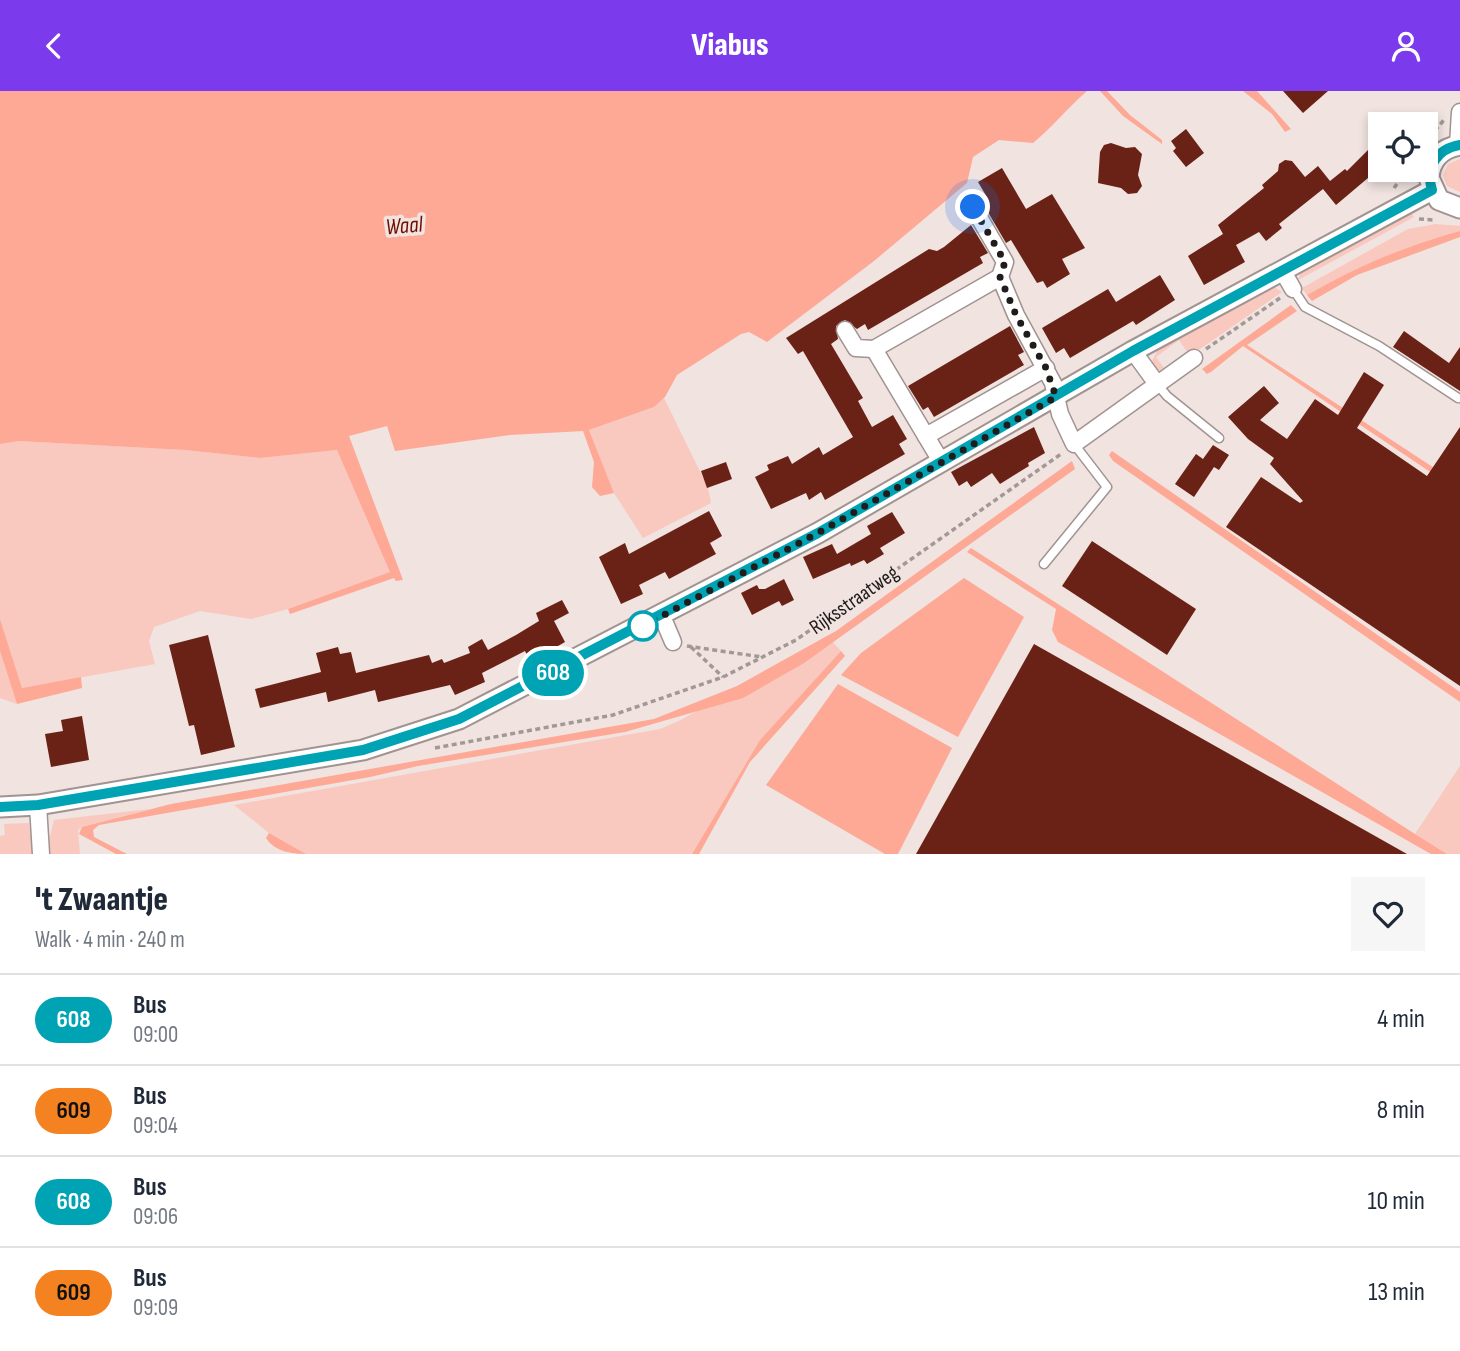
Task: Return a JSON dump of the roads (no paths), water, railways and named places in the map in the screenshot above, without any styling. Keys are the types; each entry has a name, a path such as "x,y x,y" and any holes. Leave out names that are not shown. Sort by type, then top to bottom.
{"street":[{"path":"1438,151 1459,145 1460,112"},
{"path":"1431,182 1432,190 1444,204 1460,208"},
{"path":"0,807 38,805 363,750 400,740 503,698 662,616 942,463 1133,351 1282,270 1387,205 1432,190"},
{"path":"973,207 1005,262 1000,277 1016,315 1046,368 1060,414 1074,444 1194,358"},
{"path":"1282,270 1293,289"},
{"path":"845,330 856,348 874,349 1000,277"},
{"path":"874,349 942,463"},
{"path":"1133,351 1157,384"},
{"path":"926,436 1046,368"},
{"path":"662,616 673,642"},
{"path":"38,805 41,854"}],"lane":[{"path":"1293,289 1305,307 1379,346 1458,398"},
{"path":"1157,384 1167,396 1219,438"},
{"path":"1044,564 1107,487 1074,444"}],"water":[{"name":"Waal","path":"0,91 1087,91 1033,143 999,140 973,157 967,183 874,261 767,342 749,332 741,334 677,375 665,397 654,407 589,430 614,493 600,496 592,487 594,462 583,431 510,435 395,451 387,426 349,436 403,580 396,581 394,578 290,614 288,609 390,572 337,450 260,458 185,450 19,441 0,444"},
{"path":"1100,91 1107,91 1130,115 1162,140 1162,144 1123,116"},
{"path":"1243,91 1257,91 1291,129 1285,132 1272,114"},
{"path":"1460,231 1460,237 1357,275 1312,301 1307,295 1381,258"},
{"path":"1291,305 1297,311 1247,345 1460,485 1460,492 1243,346 1211,372 1207,374 1202,369"},
{"path":"1112,451 1460,692 1460,702 1113,461 1109,455"},
{"path":"1072,461 1075,469 804,663 743,698 625,732 418,766 99,825 93,830 94,837 127,854 116,854 79,834 82,827 171,804 654,719 737,686 836,631"},
{"path":"971,548 1447,854 1431,854 1058,642 1052,630 1056,609 967,552"},
{"path":"964,578 1024,617 958,737 841,675 861,653"},
{"path":"0,619 22,688 81,677 82,688 17,704 0,651"},
{"path":"841,651 845,656 750,762 699,854 692,854 760,740"},
{"path":"838,684 952,748 898,854 885,854 766,785"},
{"path":"269,833 306,854 278,849 266,838"}]}
